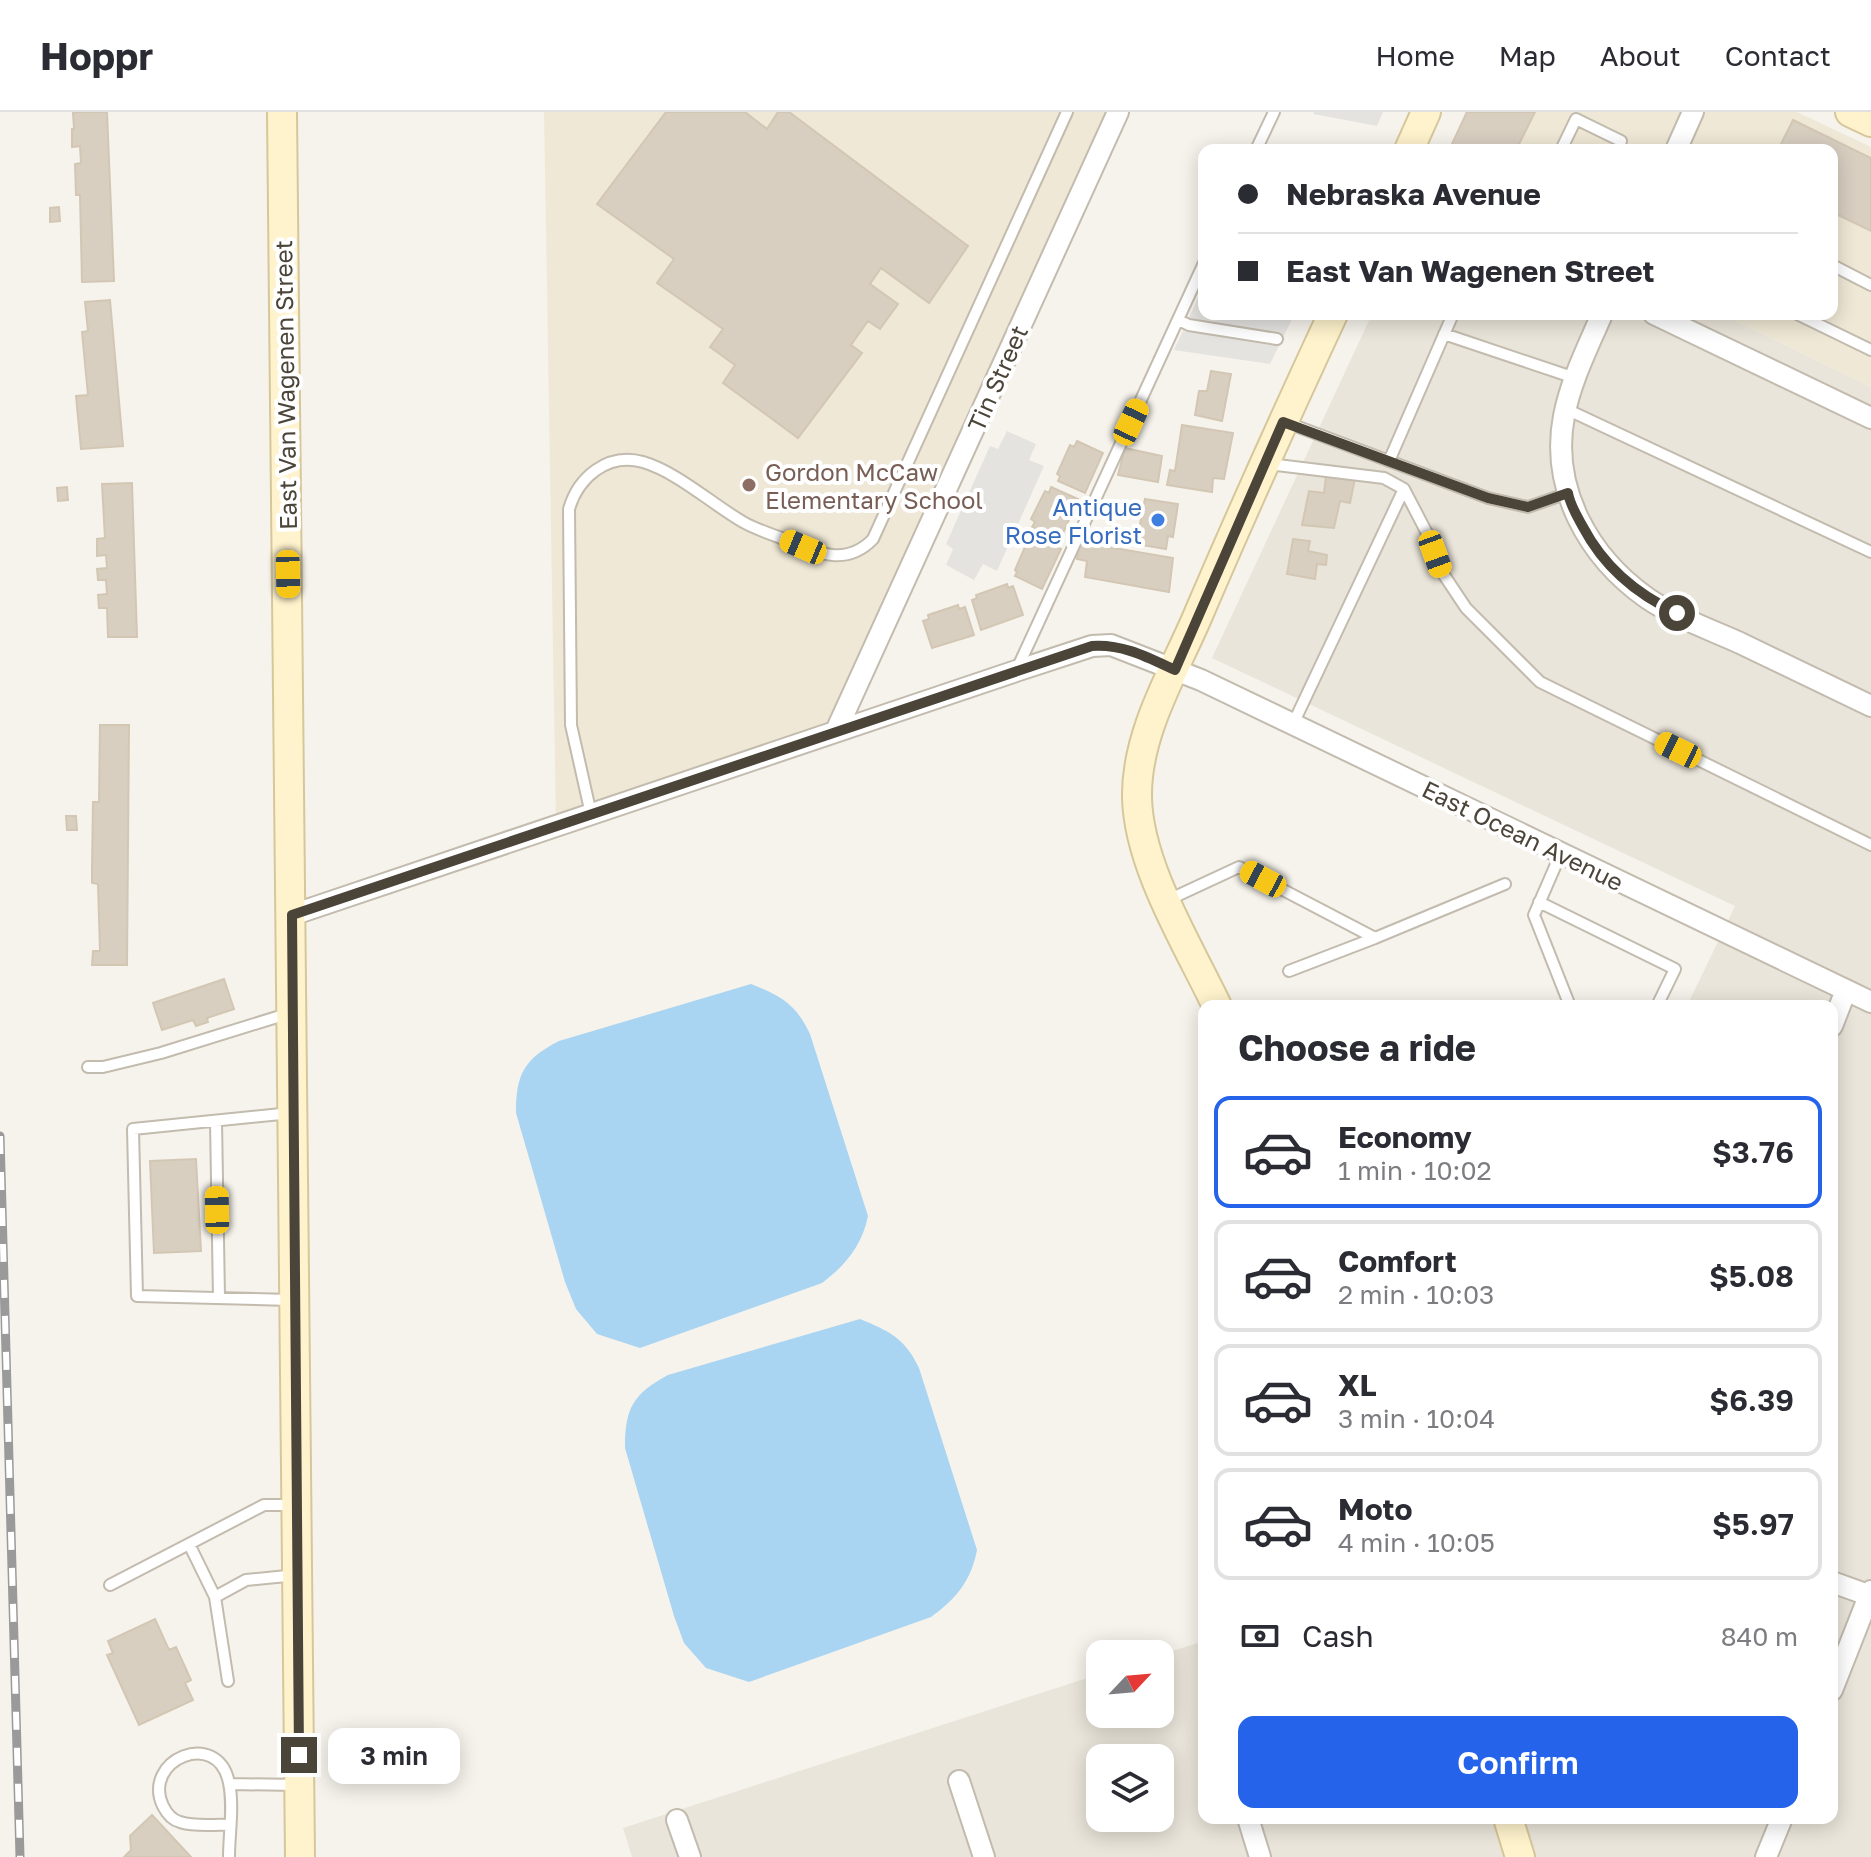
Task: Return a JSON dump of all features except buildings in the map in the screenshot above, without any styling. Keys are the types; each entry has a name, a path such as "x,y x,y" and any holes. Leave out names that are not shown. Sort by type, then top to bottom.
{"main road":[{"name":"East Van Wagenen Street","path":"282,112 300,1857"},
{"path":"1413,144 1426,112"},
{"path":"1850,112 1871,122"},
{"path":"1214,1000 1150,866 1137,797 1141,758 1148,732 1263,463 1330,320"},
{"path":"1510,1824 1520,1857"}],"street":[{"name":"Tin Street","path":"836,731 1118,112"},
{"path":"1679,144 1693,112"},
{"path":"1599,320 1575,378 1566,409 1562,465 1569,501 1594,548 1616,573 1649,600 1871,706"},
{"path":"1667,320 1871,418"},
{"name":"East Ocean Avenue","path":"292,915 1016,671 1092,646 1111,645 1175,670 1293,724 1871,1002"},
{"path":"1838,1011 1846,990"},
{"path":"1838,1584 1870,1594 1838,1675"},
{"path":"959,1781 984,1857"},
{"path":"677,1820 690,1857"},
{"path":"1250,1824 1260,1857"},
{"path":"1766,1857 1780,1824"}],"lane":[{"path":"591,814 571,725 569,509 583,479 616,461 642,461 746,523 803,547 828,556 842,556 865,547 873,539 893,496 1067,112"},
{"path":"1259,144 1274,112"},
{"path":"1564,144 1576,119 1621,141 1620,144"},
{"path":"1838,268 1871,285"},
{"path":"1016,671 1198,276"},
{"path":"1178,320 1189,325 1277,339"},
{"path":"1389,461 1450,320"},
{"path":"1809,320 1871,350"},
{"path":"1444,334 1575,378"},
{"path":"1566,409 1871,552"},
{"path":"1283,422 1488,498 1528,507 1568,493"},
{"path":"1263,463 1384,478 1404,489 1429,537 1442,572 1466,608 1540,682 1871,845"},
{"path":"1293,724 1404,489"},
{"path":"1561,853 1534,915 1568,1000"},
{"path":"1167,900 1239,867 1375,938"},
{"path":"1289,971 1505,884"},
{"path":"1539,902 1675,969 1660,1000"},
{"path":"88,1067 103,1067 161,1053 292,1013"},
{"path":"293,1113 133,1129 137,1296 294,1300"},
{"path":"216,1121 219,1298"},
{"path":"110,1585 264,1505 296,1505"},
{"path":"190,1546 215,1597 228,1681"},
{"path":"215,1597 246,1580 297,1575"},
{"path":"229,1825 182,1823 172,1818 161,1801 160,1790 162,1779 174,1761 195,1753 218,1761 230,1784 229,1857"},
{"path":"230,1784 299,1785"}],"shaded area":[{"name":"Gordon McCaw Elementary School","path":"544,112 1118,112 836,731 556,826"},
{"path":"1314,112 1383,112 1377,126"},
{"path":"1466,112 1797,112 1871,147 1871,387 1734,320 1838,320 1838,144 1451,144"},
{"path":"1198,298 1198,320 1292,320 1270,364 1174,350"},
{"path":"1369,320 1734,320 1871,387 1871,1857 632,1857 623,1828 1086,1679 1086,1728 1174,1728 1174,1651 1198,1643 1198,1824 1838,1824 1838,1000 1690,1000 1735,906 1212,658"},
{"path":"1007,431 1036,444 1029,460 1044,466 997,571 983,564 974,580 946,565 953,549 946,544 990,446 998,449"}],"water":[{"path":"751,984 786,1002 799,1015 810,1034 868,1216 862,1236 846,1262 822,1283 640,1348 597,1334 576,1309 565,1282 516,1113 520,1078 530,1061 559,1041"},
{"path":"860,1319 902,1342 919,1368 977,1550 971,1571 955,1596 931,1617 749,1682 706,1668 684,1643 674,1616 625,1448 629,1412 639,1396 668,1375"}],"railway":[{"path":"0,1136 20,1857"}],"place":[{"name":"Gordon McCaw Elementary School","path":"749,485"},
{"name":"Antique Rose Florist","path":"1158,520"}],"route":[{"path":"299,1755 292,915 1092,646 1111,645 1127,649 1175,670 1283,422 1488,498 1528,507 1568,493 1569,501 1594,548 1616,573 1649,600 1677,613"}]}
